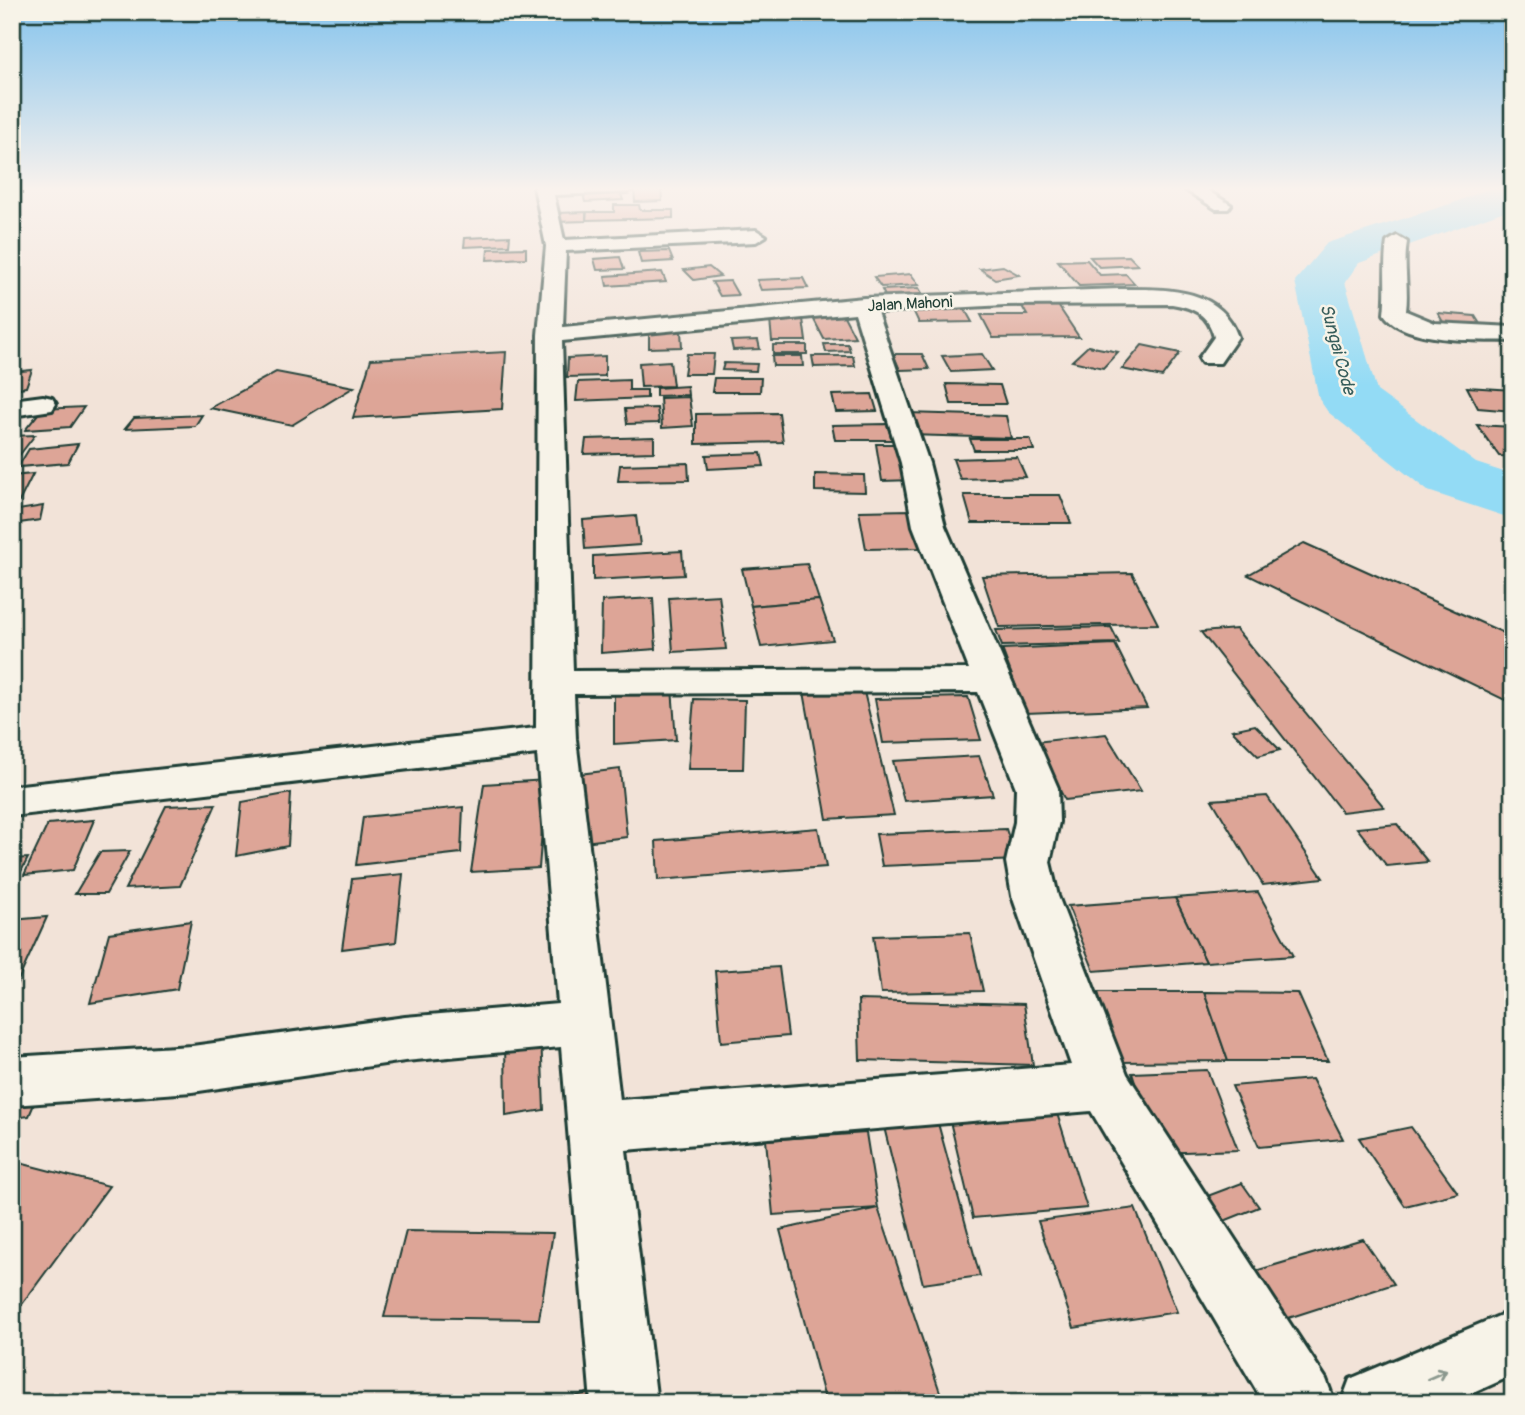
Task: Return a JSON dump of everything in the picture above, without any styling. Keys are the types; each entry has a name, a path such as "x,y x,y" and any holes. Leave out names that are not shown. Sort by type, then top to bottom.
{"street":[{"path":"556,253 550,335 556,739 624,1403"},
{"path":"1395,253 1393,267 1398,286 1395,314 1402,320 1432,328 1513,334"},
{"name":"Jalan Mahoni","path":"550,335 864,305 1040,297 1182,300 1203,305 1222,321 1226,337 1211,358"},
{"path":"864,305 915,463 929,526 1037,788 1037,822 1028,862 1035,895 1105,1086 1302,1403"},
{"path":"12,408 43,404"},
{"path":"554,683 994,680"},
{"path":"12,801 556,739"},
{"path":"12,1081 192,1069 405,1039 584,1023"},
{"path":"595,1127 1105,1086"},
{"path":"1374,1403 1513,1342"}],"building":[{"path":"488,253 526,253 526,258 487,260"},
{"path":"638,253 670,253 673,261 641,263"},
{"path":"1129,256 1138,265 1099,267 1090,257"},
{"path":"620,257 624,269 597,270 594,259"},
{"path":"1087,260 1100,275 1126,274 1135,284 1079,286 1058,261"},
{"path":"1003,266 1019,275 995,279 980,269"},
{"path":"709,267 720,276 694,280 684,270"},
{"path":"662,272 666,282 607,286 605,276"},
{"path":"911,274 919,285 881,287 874,277"},
{"path":"803,278 808,288 761,290 757,280"},
{"path":"730,281 738,295 720,296 712,282"},
{"path":"919,288 927,302 889,304 882,290"},
{"path":"1019,301 1055,301 1079,337 993,338 981,315 1027,315"},
{"path":"963,306 972,322 919,323 912,308"},
{"path":"1438,313 1475,316 1482,327 1444,324"},
{"path":"844,316 855,337 824,339 813,318"},
{"path":"803,319 806,341 772,341 770,320"},
{"path":"681,331 682,347 649,348 649,332"},
{"path":"758,340 760,349 733,350 731,341"},
{"path":"824,344 848,344 850,351 826,352"},
{"path":"773,345 807,345 807,354 773,354"},
{"path":"1142,345 1180,353 1162,377 1122,369"},
{"path":"1088,346 1118,352 1103,368 1072,361"},
{"path":"506,352 502,409 353,418 371,359"},
{"path":"687,354 714,354 712,374 684,374"},
{"path":"893,354 922,354 929,369 900,370"},
{"path":"982,354 992,370 951,372 942,356"},
{"path":"605,356 605,376 567,377 568,358"},
{"path":"772,356 802,356 803,366 773,366"},
{"path":"812,356 853,356 855,366 814,367"},
{"path":"670,361 673,386 641,387 639,363"},
{"path":"724,363 757,364 756,371 722,370"},
{"path":"32,370 26,387 12,389 12,372"},
{"path":"276,372 354,387 292,425 210,408"},
{"path":"714,378 761,378 760,392 712,392"},
{"path":"629,380 629,390 647,390 647,398 576,401 578,382"},
{"path":"946,384 1000,385 1006,404 951,404"},
{"path":"687,386 688,395 656,396 656,388"},
{"path":"1467,387 1513,390 1513,411 1478,408"},
{"path":"872,394 877,411 836,412 832,395"},
{"path":"689,397 693,426 662,428 660,398"},
{"path":"84,407 70,427 25,430 42,409"},
{"path":"657,408 659,423 627,424 625,409"},
{"path":"779,413 783,442 696,444 696,414"},
{"path":"908,413 1006,416 1011,438 909,435"},
{"path":"202,415 195,426 125,429 134,418"},
{"path":"887,424 892,440 835,440 832,425"},
{"path":"1477,425 1513,427 1513,457 1499,456"},
{"path":"35,435 18,457 12,457 12,436"},
{"path":"654,437 654,452 584,454 586,439"},
{"path":"970,439 1030,439 1034,450 974,450"},
{"path":"78,444 68,463 18,467 29,449"},
{"path":"876,444 905,444 913,480 882,481"},
{"path":"761,453 764,466 708,469 706,455"},
{"path":"1017,457 1026,477 960,479 953,459"},
{"path":"688,463 689,480 618,481 620,465"},
{"path":"33,474 19,502 12,502 12,476"},
{"path":"815,474 864,475 865,492 815,491"},
{"path":"964,495 1060,495 1071,523 972,523"},
{"path":"43,506 40,520 12,524 12,511"},
{"path":"911,510 921,548 866,549 859,511"},
{"path":"636,516 640,545 585,549 583,520"},
{"path":"1304,543 1513,637 1513,704 1248,575"},
{"path":"682,551 684,575 593,580 593,556"},
{"path":"807,564 819,600 751,606 742,569"},
{"path":"1132,573 1158,624 999,627 982,576"},
{"path":"719,595 726,649 673,652 669,598"},
{"path":"653,598 656,649 601,653 602,601"},
{"path":"819,600 833,640 761,647 751,606"},
{"path":"1111,627 1119,643 1002,646 996,630"},
{"path":"1236,629 1384,807 1342,812 1201,632"},
{"path":"1115,644 1147,708 1026,713 1002,649"},
{"path":"672,688 676,740 614,744 614,691"},
{"path":"863,688 894,815 827,819 804,692"},
{"path":"968,697 981,740 883,743 875,699"},
{"path":"694,699 745,700 743,769 688,769"},
{"path":"1255,725 1280,750 1258,756 1232,730"},
{"path":"1106,734 1141,791 1065,800 1035,742"},
{"path":"979,756 993,795 904,801 893,761"},
{"path":"620,769 627,837 575,843 571,775"},
{"path":"546,780 539,868 471,872 484,784"},
{"path":"291,793 288,846 236,856 242,802"},
{"path":"1267,796 1323,878 1263,885 1212,800"},
{"path":"216,804 180,886 125,889 166,806"},
{"path":"463,807 461,853 356,865 363,817"},
{"path":"94,820 73,870 24,875 48,824"},
{"path":"1397,824 1428,862 1387,866 1357,828"},
{"path":"818,828 826,867 658,880 656,841"},
{"path":"1006,829 1016,860 882,866 876,834"},
{"path":"130,851 106,894 75,894 100,852"},
{"path":"28,858 12,889 12,859"},
{"path":"403,874 396,942 342,949 352,879"},
{"path":"1258,892 1293,956 1206,962 1175,898"},
{"path":"1175,898 1206,962 1094,971 1068,906"},
{"path":"47,917 12,994 12,920"},
{"path":"191,921 177,989 90,1003 109,933"},
{"path":"970,933 983,991 881,993 873,936"},
{"path":"779,967 788,1036 721,1042 715,971"},
{"path":"1098,992 1204,992 1228,1061 1116,1062"},
{"path":"1204,992 1298,993 1328,1061 1228,1061"},
{"path":"858,1000 1024,1004 1033,1065 860,1060"},
{"path":"541,1034 544,1110 506,1116 505,1039"},
{"path":"1207,1070 1238,1150 1157,1153 1132,1073"},
{"path":"1312,1079 1343,1139 1259,1147 1232,1086"},
{"path":"43,1083 29,1116 12,1118 12,1086"},
{"path":"1054,1104 1087,1208 973,1218 948,1113"},
{"path":"936,1116 980,1276 923,1284 883,1123"},
{"path":"1411,1127 1458,1193 1405,1206 1359,1138"},
{"path":"866,1133 878,1208 773,1215 766,1140"},
{"path":"12,1161 109,1186 12,1318"},
{"path":"1242,1183 1259,1207 1214,1225 1197,1200"},
{"path":"878,1208 943,1401 826,1403 780,1230"},
{"path":"1135,1208 1177,1312 1074,1328 1038,1221"},
{"path":"406,1231 553,1233 539,1319 384,1317"},
{"path":"1363,1239 1394,1284 1276,1322 1248,1273"},
{"path":"588,1393 589,1403 544,1403"}],"waterway":[{"name":"Sungai Code","path":"1343,253 1320,281 1349,399 1452,477 1513,498"}]}
